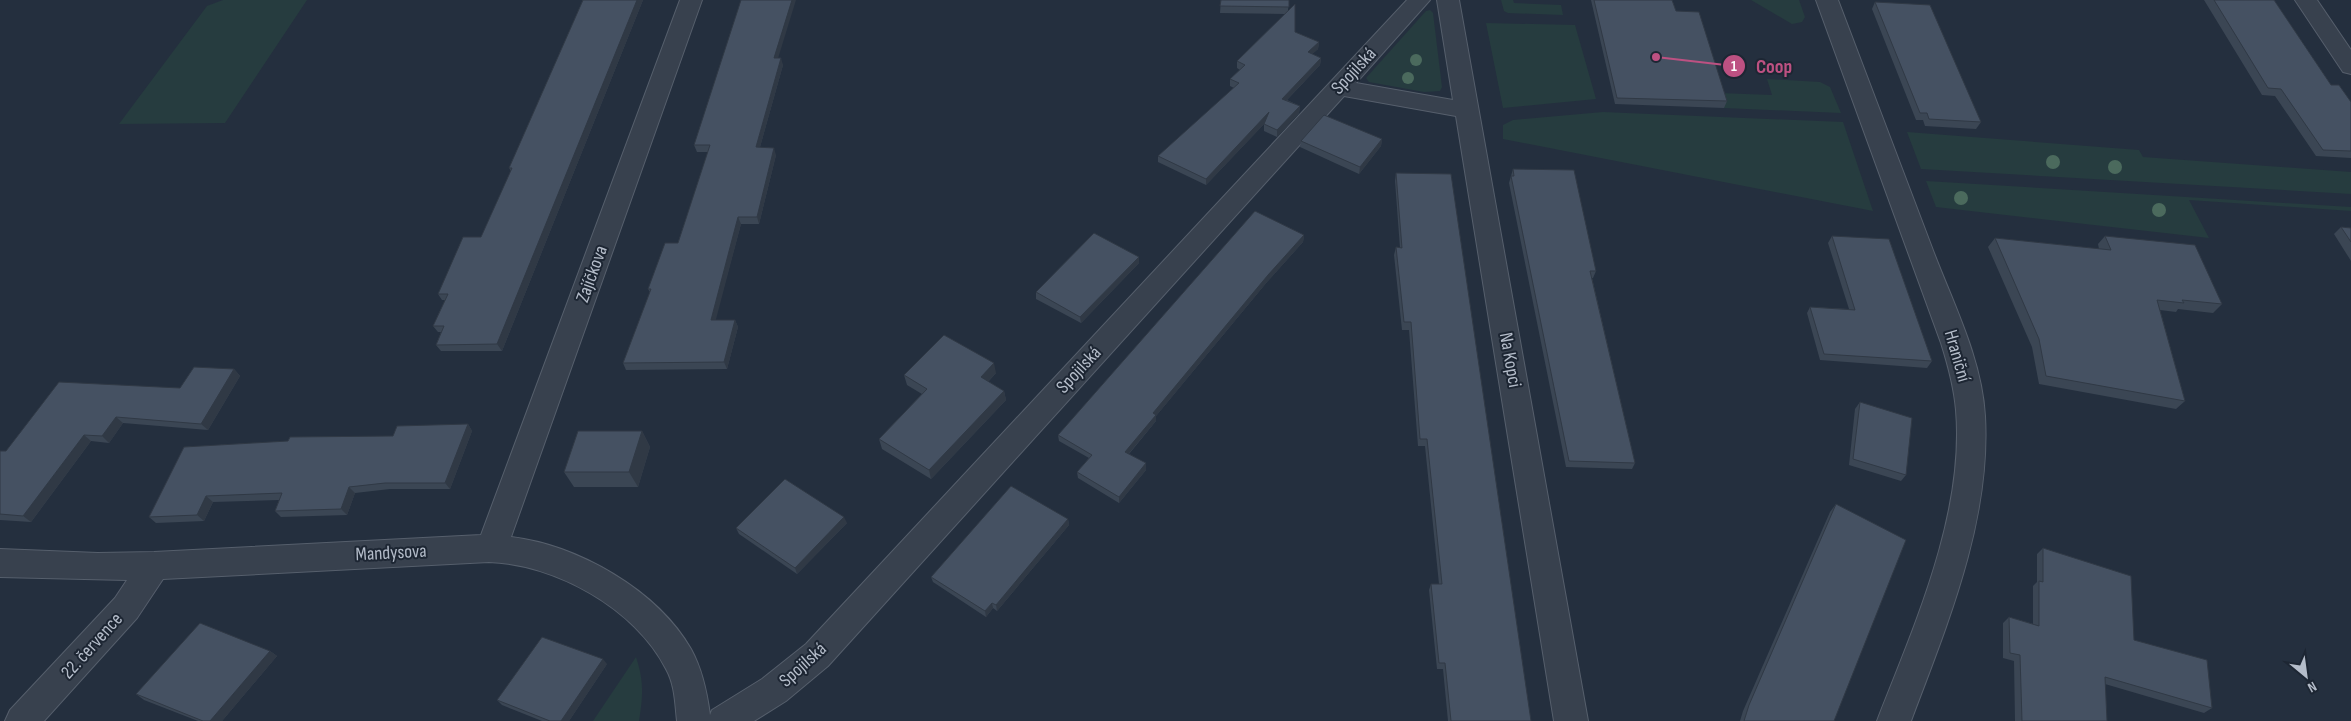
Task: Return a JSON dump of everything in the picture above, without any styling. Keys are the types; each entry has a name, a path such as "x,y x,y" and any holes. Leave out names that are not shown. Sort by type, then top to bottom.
{"street":[{"name":"Zajíčkova","path":"492,548 692,0"},
{"name":"Spojilská","path":"724,721 774,690 818,655 1419,0"},
{"name":"Na Kopci","path":"1448,0 1571,721"},
{"name":"Hraniční","path":"1826,0 1956,343 1965,377 1971,415 1971,451 1966,491 1950,561 1929,629 1894,721"},
{"path":"2306,0 2351,68"},
{"path":"1339,87 1467,110"},
{"name":"Mandysova","path":"0,563 68,566 154,566 492,548 522,552 550,559 614,590 643,613 660,632 677,656 688,684 694,721"},
{"name":"22. července","path":"22,721 126,608 154,566"}],"green space":[{"path":"223,0 307,0 225,123 119,124 207,6"},
{"path":"1501,0 1513,0 1514,3 1561,5 1563,15 1508,13 1504,11"},
{"path":"1751,0 1799,0 1805,17 1802,22 1792,24"},
{"path":"1430,10 1433,13 1442,87 1440,91 1424,92 1369,82 1366,78 1426,11"},
{"path":"1486,23 1575,25 1596,99 1503,108"},
{"path":"1767,79 1820,82 1830,87 1841,113 1724,108 1719,93 1772,95"},
{"path":"1603,112 1843,122 1873,211 1503,139 1503,125 1513,120"},
{"path":"1907,132 2139,150 2143,157 2351,172 2351,194 1921,169"},
{"path":"1926,181 2351,207 2351,211 2189,200 2209,238 1936,207"},
{"path":"636,657 642,689 639,721 593,721"}],"building":[{"path":"583,0 637,0 497,344 436,345 444,326 433,326 448,294 438,294 463,237 481,237 512,168 509,168"},
{"path":"741,0 792,0 774,58 781,58 756,147 774,148 757,217 738,217 711,320 735,320 724,362 623,363 651,289 648,289 665,243 678,243 710,145 694,145"},
{"path":"1221,0 1289,0 1289,7 1220,6"},
{"path":"1594,0 1672,0 1676,11 1699,12 1727,101 1617,98"},
{"path":"2214,0 2274,0 2331,85 2339,85 2351,102 2351,151 2323,150 2281,89 2268,88"},
{"path":"1875,2 1930,5 1981,122 1929,119 1927,113 1920,113"},
{"path":"1295,4 1295,32 1319,42 1308,52 1321,58 1282,99 1300,106 1277,130 1264,124 1269,112 1206,179 1158,156 1239,83 1230,79 1245,65 1237,61"},
{"path":"1324,115 1382,139 1360,167 1301,141"},
{"path":"1513,169 1574,170 1596,271 1590,271 1635,463 1569,461 1511,176 1514,176"},
{"path":"1396,173 1451,174 1531,721 1451,721 1445,663 1439,663 1431,584 1442,584 1427,439 1420,439 1411,322 1404,322 1396,247 1402,248"},
{"path":"1255,211 1304,235 1268,275 1153,413 1156,415 1125,452 1146,463 1119,497 1077,472 1092,455 1058,435"},
{"path":"2341,227 2351,228 2351,242"},
{"path":"1094,233 1139,257 1080,317 1036,292"},
{"path":"1832,236 1889,239 1932,361 1824,354 1810,307 1855,310"},
{"path":"2105,236 2195,245 2222,304 2182,300 2184,303 2157,300 2185,401 2046,376 2039,339 1995,238 2111,250"},
{"path":"944,335 994,363 981,377 1004,391 929,470 879,439 927,389 904,375"},
{"path":"194,367 234,369 201,424 116,417 102,436 84,435 23,516 0,514 0,451 6,451 59,382 180,388"},
{"path":"1860,402 1912,418 1906,475 1853,459"},
{"path":"468,424 445,483 385,483 349,487 341,509 275,511 282,493 206,496 197,515 149,517 184,447 288,441 290,437 393,436 397,426"},
{"path":"578,431 642,431 629,472 564,472"},
{"path":"785,479 844,517 795,568 736,528"},
{"path":"1011,486 1068,519 996,605 992,603 985,611 931,577"},
{"path":"1836,504 1906,540 1834,721 1744,721 1749,705"},
{"path":"2043,548 2131,576 2134,640 2207,660 2212,708 2105,677 2107,721 2022,721 2020,655 2010,653 2009,617 2039,626 2039,581 2043,582"},
{"path":"200,623 270,651 210,721 203,721 136,694"},
{"path":"542,637 603,659 561,721 550,721 497,700"}],"place":[{"name":"Coop","path":"1656,57"}]}
